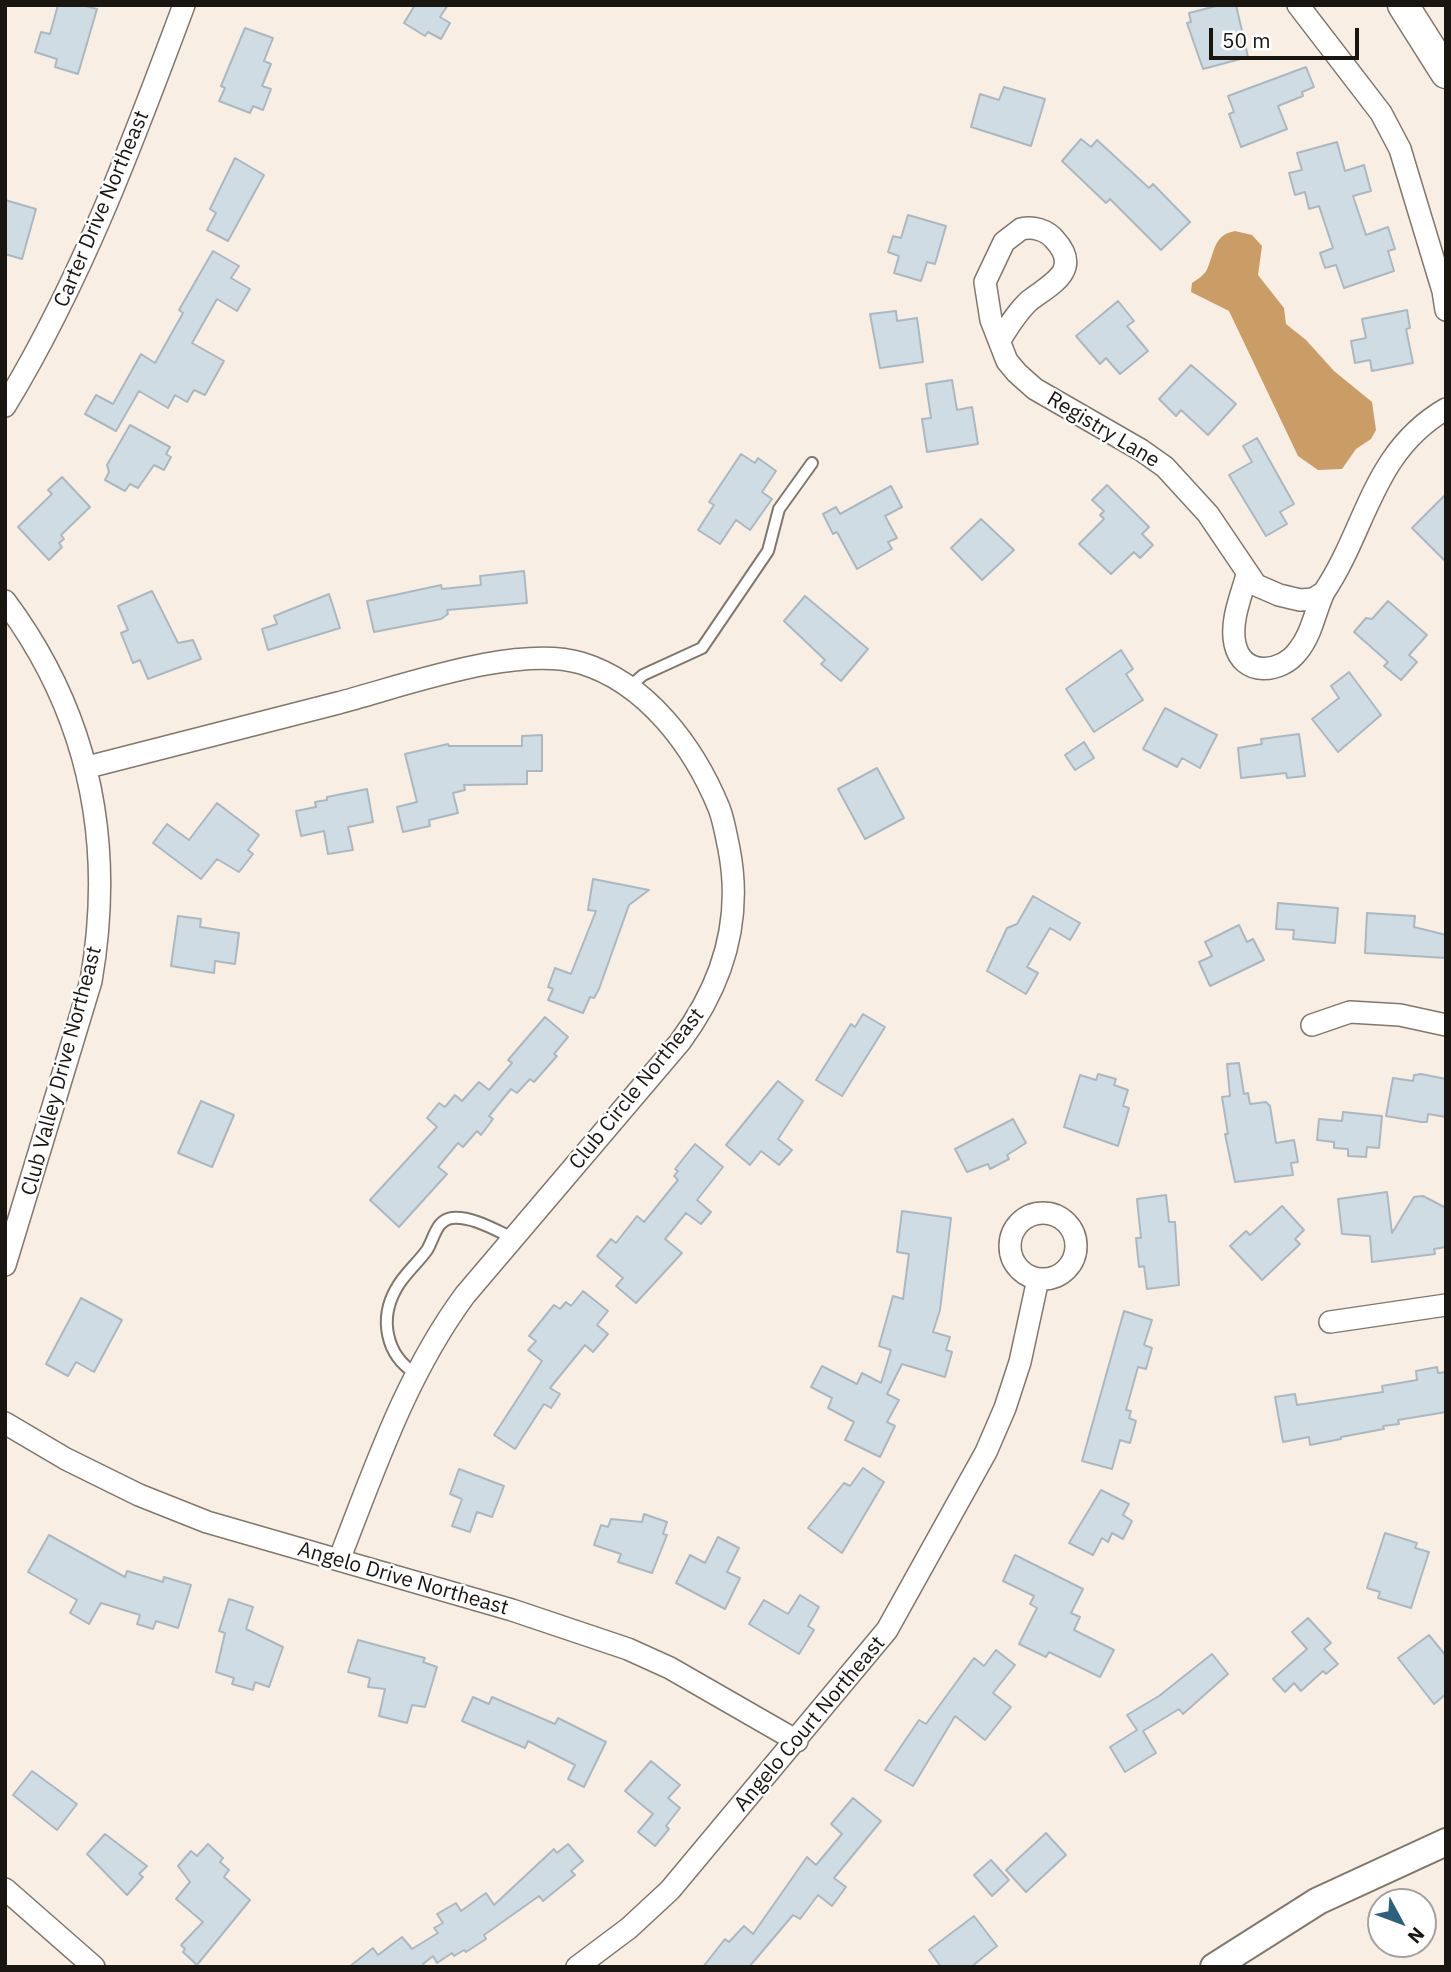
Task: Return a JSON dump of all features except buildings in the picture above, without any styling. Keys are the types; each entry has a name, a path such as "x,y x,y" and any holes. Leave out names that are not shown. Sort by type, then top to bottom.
{"main road":[{"path":"1403,5 1443,62"}],"street":[{"name":"Carter Drive Northeast","path":"5,406 43,344 111,192 184,5"},
{"path":"1298,5 1381,113 1400,149 1446,310"},
{"name":"Registry Lane","path":"1000,340 1018,313 1057,282 1063,272 1065,257 1061,246 1040,229 1028,227 1013,233 1004,243 985,282 986,305 1007,361 1035,389 1141,450 1165,467 1208,514 1247,575 1267,591 1290,598 1313,599 1324,592"},
{"path":"1247,575 1235,620 1235,643 1244,661 1264,670 1276,668 1297,653 1324,592 1387,466 1412,435 1446,409"},
{"name":"Club Valley Drive Northeast","path":"5,601 18,618 65,703 88,767 99,849 99,936 91,981 5,1265"},
{"name":"Club Circle Northeast","path":"88,767 481,666 519,660 557,659 580,663 628,688 677,733 695,758 721,814 733,868 731,934 726,957 710,996 695,1021 458,1304 437,1333 415,1373 339,1560"},
{"path":"1312,1025 1350,1012 1399,1015 1446,1025"},
{"name":"Angelo Court Northeast","path":"577,1967 629,1928 670,1890 887,1630 986,1452 1005,1408 1020,1362 1038,1279"},
{"path":"1330,1322 1446,1305"},
{"name":"Angelo Drive Northeast","path":"5,1423 66,1459 139,1495 207,1522 512,1610 628,1649 670,1668 797,1741"},
{"path":"1214,1967 1318,1901 1446,1842"},
{"path":"5,1889 94,1967"}],"lane":[{"path":"628,688 643,674 702,648 768,551 779,509 812,463"},
{"path":"415,1373 395,1356 387,1320 396,1288 429,1247 440,1223 450,1218 465,1219 513,1238"}],"shaded area":[{"path":"1235,231 1252,235 1262,246 1258,275 1284,308 1286,324 1306,340 1334,371 1372,402 1376,430 1371,439 1356,449 1342,469 1318,470 1298,456 1229,311 1191,292 1192,283 1207,270 1219,240"}]}
